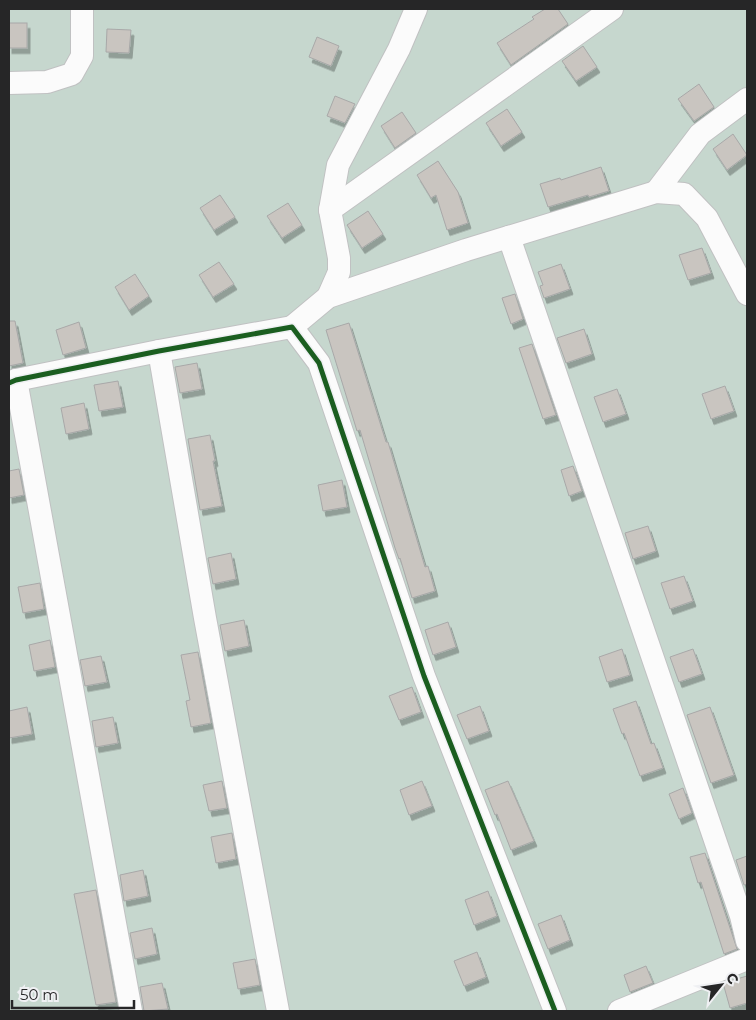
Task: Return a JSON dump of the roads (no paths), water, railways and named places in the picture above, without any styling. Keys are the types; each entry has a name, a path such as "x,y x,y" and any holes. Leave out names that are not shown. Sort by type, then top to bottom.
{"street":[{"path":"9,83 47,82 72,74 82,56 82,9"},
{"path":"328,297 339,272 339,258 330,210 338,165 398,49 416,9"},
{"path":"330,210 612,9"},
{"path":"656,192 700,134 747,99"},
{"path":"131,1011 13,382 159,351 292,327 328,297 509,236 656,192 684,194 707,218 744,282"},
{"path":"509,236 738,907 747,941"},
{"path":"292,327 320,364 424,676 548,1009"},
{"path":"159,351 205,618 278,1011"},
{"path":"619,1011 747,959"}]}
